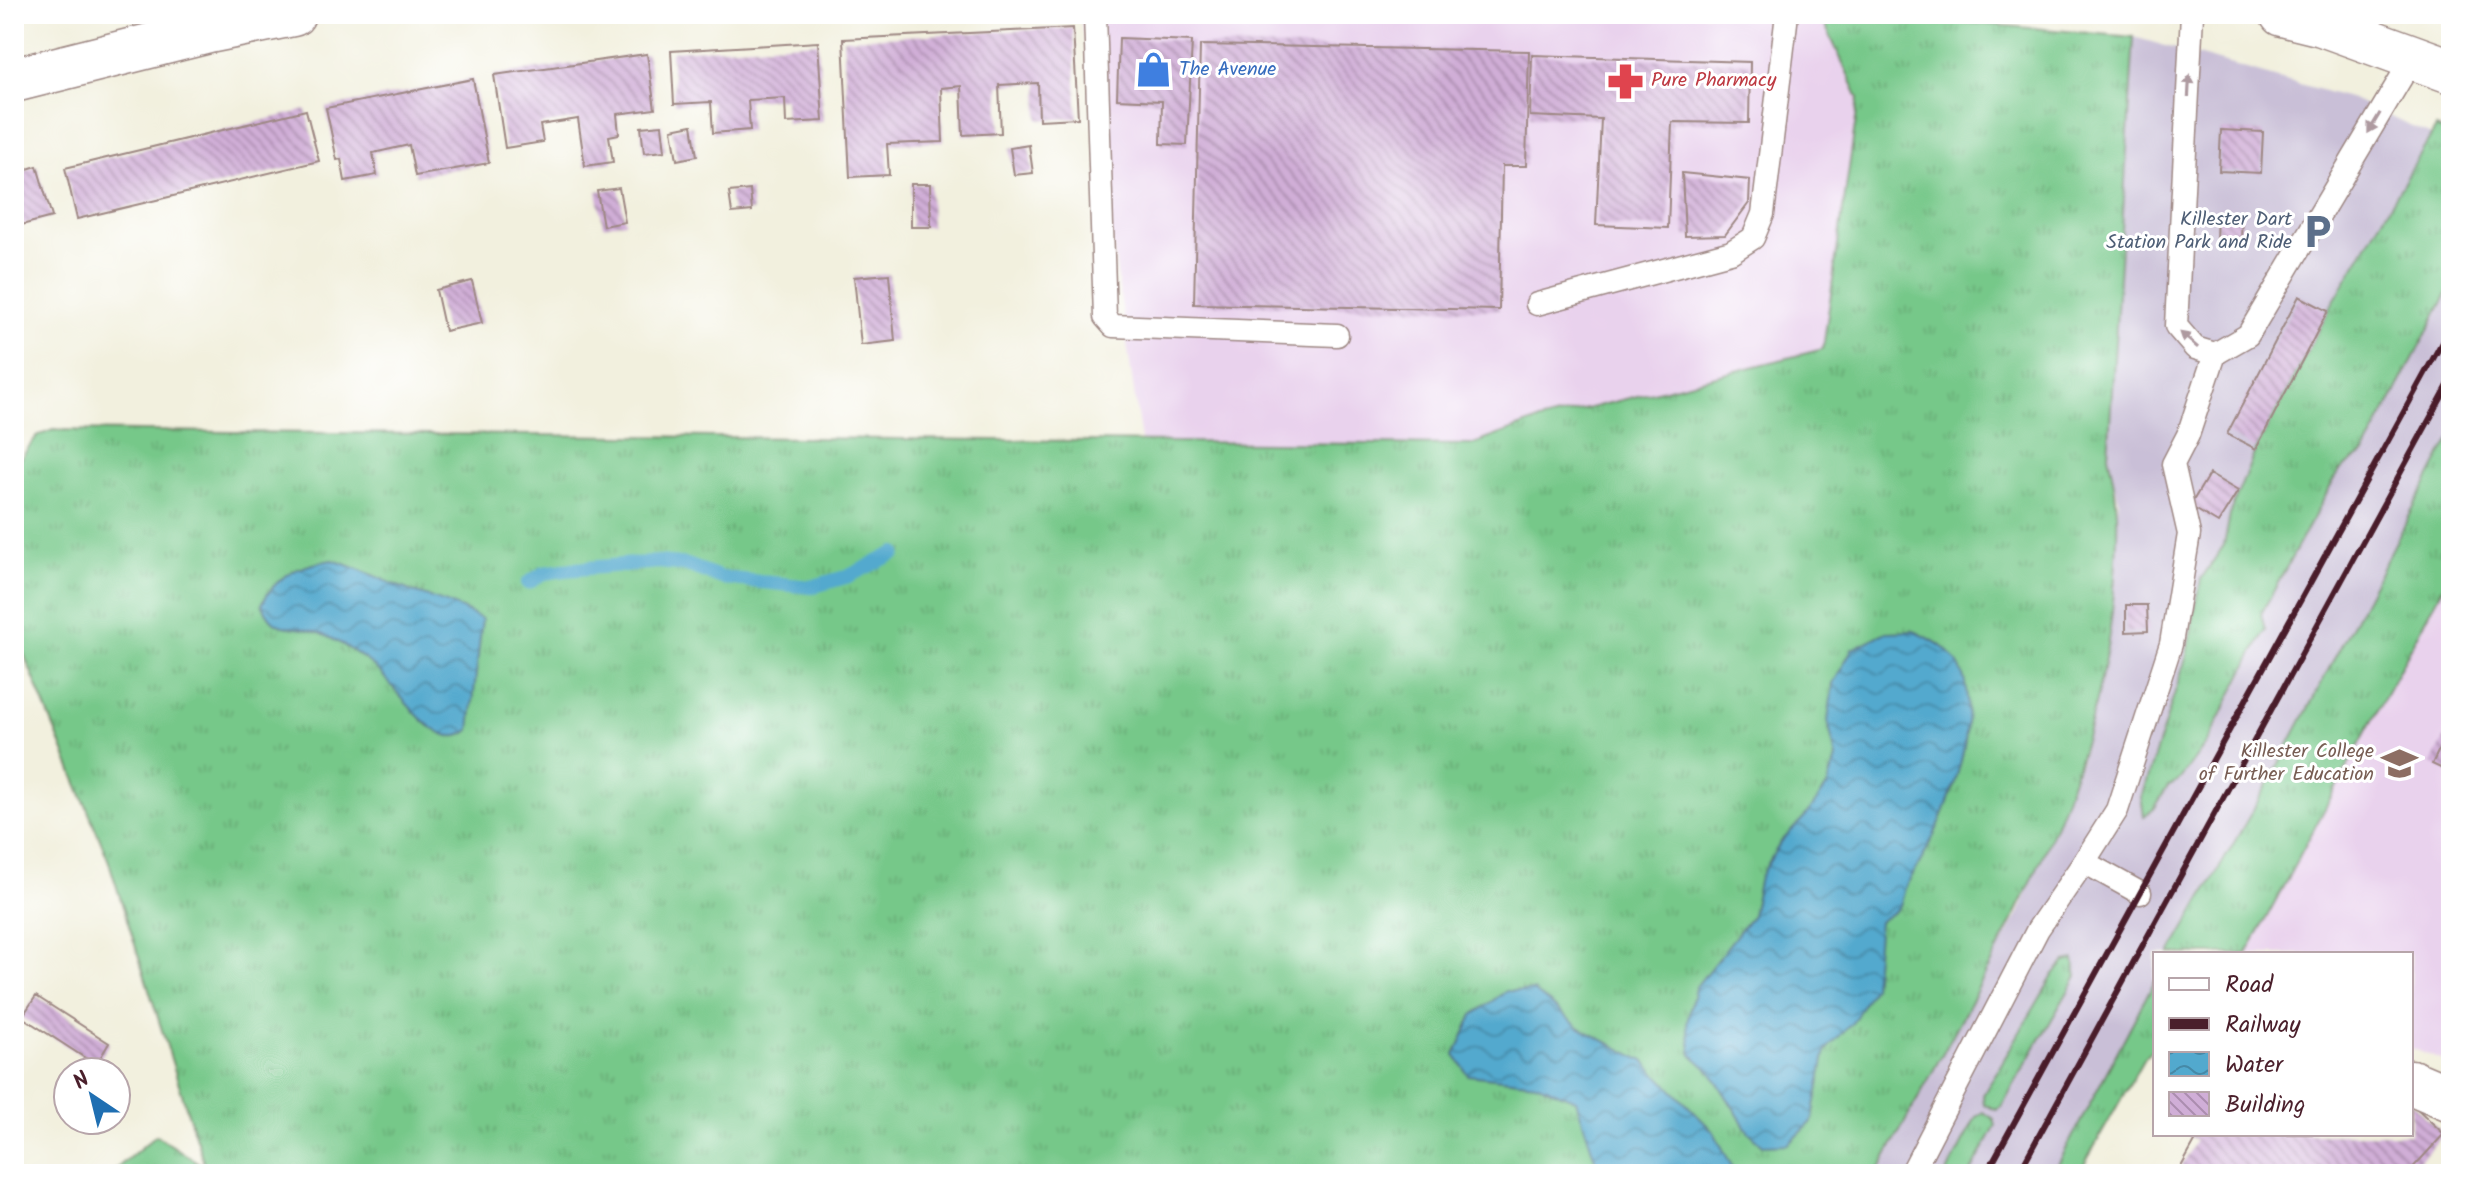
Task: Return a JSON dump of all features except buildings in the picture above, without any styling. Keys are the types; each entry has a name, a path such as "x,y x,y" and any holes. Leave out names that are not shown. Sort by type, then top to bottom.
{"main road":[{"path":"14,80 208,22 293,14"},
{"path":"2282,14 2433,63"},
{"path":"2413,1083 2451,1099"}],"lane":[{"path":"1095,14 1105,317 1113,326 1337,335"},
{"path":"1537,304 1731,252 1753,238 1763,214 1787,14"},
{"path":"2192,14 2176,326 2195,348 2215,354 2233,347 2248,335 2433,63"},
{"path":"1911,1174 2038,929 2117,810 2167,658 2189,534 2172,474 2173,464 2188,435 2215,354"},
{"path":"2084,862 2140,893"}],"shaded area":[{"path":"1080,14 1828,14 1859,98 1823,349 1471,445 1141,441"},
{"path":"2134,37 2352,99 2431,136 2436,128 2451,135 2451,573 2248,952 2153,952 2153,1049 2144,1058 2079,1174 1877,1174 2020,911 2080,762 2098,694 2119,500 2108,456"},
{"name":"Killester College of Further Education","path":"2451,573 2451,1064 2413,1049 2413,952 2248,952"}],"green space":[{"path":"1872,14 2134,37 2108,455 2115,487 2117,529 2105,657 2087,736 2061,812 2029,886 1877,1174 110,1174 156,1135 205,1167 108,859 14,630 14,467 37,436 53,430 1471,445 1531,423 1823,349 1859,98 1821,16"},
{"path":"2436,128 2451,135 2451,286 2364,453 2339,471 2261,614 2265,630 2208,741 2180,779 2168,786 2154,809 2144,816 2141,797 2186,658 2201,579 2224,545 2231,510 2256,449 2328,311"},
{"path":"2451,437 2451,573 2248,952 2171,952 2273,775"},
{"path":"2074,960 2077,976 2001,1107 1996,1110 1984,1104 1983,1095 2054,974 2065,962"},
{"path":"2153,984 2153,1049 2144,1058 2079,1174 2053,1174"},
{"path":"1983,1112 1994,1119 1996,1125 1970,1174 1946,1174 1976,1117"}],"water":[{"path":"332,560 482,619 470,730 457,736 443,734 416,714 380,673 358,654 319,633 277,624 267,614 262,604 282,578 300,568"},
{"path":"1914,631 1950,653 1963,675 1967,727 1954,784 1933,838 1906,887 1900,905 1879,922 1873,987 1853,1022 1826,1050 1812,1122 1789,1144 1763,1145 1748,1131 1711,1072 1692,1055 1687,1023 1695,988 1752,915 1760,877 1780,843 1809,812 1828,785 1836,758 1828,721 1833,684 1852,649 1886,632"},
{"path":"1506,991 1534,991 1580,1028 1644,1061 1714,1132 1736,1174 1600,1174 1576,1100 1536,1083 1468,1075 1455,1055 1473,1015"}],"waterway":[{"path":"528,583 544,573 659,562 687,565 722,578 811,587 849,576 895,553"}],"railway":[{"path":"1986,1174 2451,326"},
{"path":"2018,1174 2451,380"}],"place":[{"name":"The Avenue","path":"1153,70"},
{"name":"Pure Pharmacy","path":"1625,81"},
{"name":"Killester Dart Station Park and Ride","path":"2318,232"},
{"name":"Killester College of Further Education","path":"2400,763"}]}
